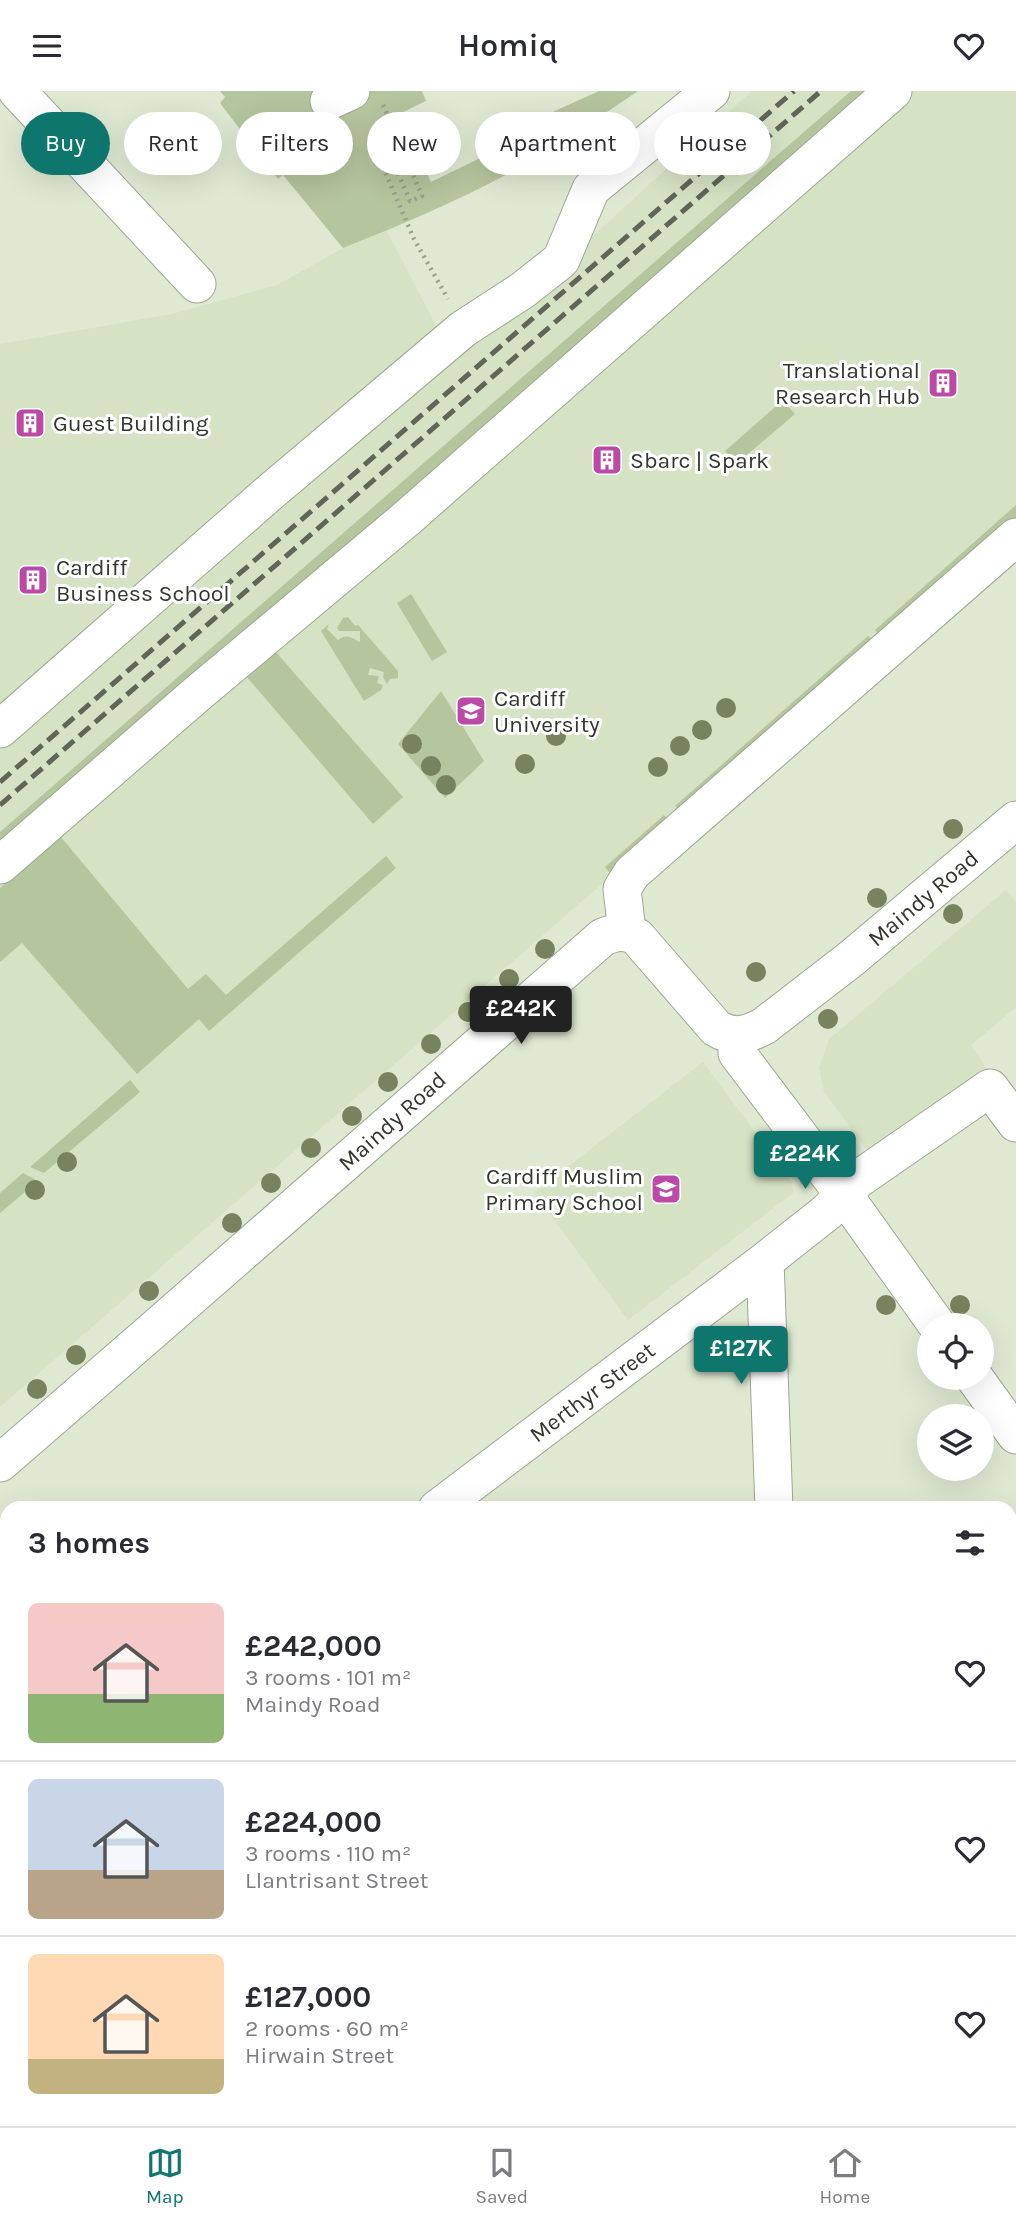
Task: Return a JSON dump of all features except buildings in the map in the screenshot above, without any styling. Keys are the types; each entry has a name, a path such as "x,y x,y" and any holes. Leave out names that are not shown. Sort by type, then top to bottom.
{"street":[{"path":"17,91 197,284"},
{"path":"0,729 268,494 463,329 523,290 561,260 591,189 710,91"},
{"path":"0,865 197,694 406,519 893,91"},
{"path":"928,1313 737,1053 737,1036 716,1028 637,937 627,931 622,889 632,873 1016,537"},
{"name":"Maindy Road","path":"737,1036 749,1034 764,1026 1010,839"},
{"name":"Maindy Road","path":"0,1463 228,1267 428,1088 603,937 627,931"},
{"name":"Merthyr Street","path":"450,1501 765,1261 827,1212 857,1180 990,1088 1016,1123"},
{"path":"765,1261 774,1501"},
{"path":"983,1390 1016,1436"}],"path":[{"path":"354,98 422,196 410,201 380,132 370,137 414,239 463,329"}],"shaded area":[{"path":"220,91 422,91 426,101 403,112 367,112 367,175 428,175 431,182 445,175 461,175 461,167 475,161 475,175 505,175 430,212 343,248 283,175 353,175 353,112 236,112 236,124 220,103 225,97"},
{"path":"599,91 638,91 607,112 553,112"},
{"name":"Cardiff University","path":"752,91 1016,91 1016,524 0,1407 0,344 172,314 277,285 343,248 387,231 453,359 484,335 660,175 771,175 771,112 729,112"},
{"path":"851,91 870,91 0,846 0,832 755,175 771,175 771,161"},
{"path":"783,400 795,414 736,464 725,451"},
{"path":"1016,505 1016,524 883,640 875,630"},
{"path":"411,594 447,652 432,661 397,603"},
{"path":"348,617 398,671 398,678 390,679 387,684 383,677 384,672 370,668 368,675 379,676 377,683 383,685 381,690 364,701 321,631 329,624 327,629 338,640 347,637 360,642 360,631 339,631 337,628 343,618"},
{"path":"868,636 877,646 683,815 675,806"},
{"path":"275,651 403,797 373,824 246,676"},
{"path":"441,691 484,761 445,798 398,744"},
{"path":"664,815 672,824 612,876 605,867"},
{"path":"60,836 188,989 206,974 226,995 386,856 396,868 209,1031 199,1019 137,1074 22,943 0,962 0,888"},
{"path":"1006,890 1016,902 1016,1007 971,1045 990,1073 873,1158 824,1092 819,1068 829,1039"},
{"name":"Cardiff Muslim Primary School","path":"703,1062 792,1182 793,1193 628,1320 534,1193"},
{"path":"130,1080 140,1092 44,1173 30,1167"},
{"path":"23,1173 38,1181 0,1213 0,1193"}],"railway":[{"path":"0,782 794,91"},
{"path":"0,805 821,91"}],"place":[{"name":"Translational Research Hub","path":"943,383"},
{"name":"Guest Building","path":"30,423"},
{"name":"Sbarc | Spark","path":"607,460"},
{"name":"Cardiff Business School","path":"33,580"},
{"name":"Cardiff University","path":"471,711"},
{"name":"Cardiff Muslim Primary School","path":"666,1189"}]}
